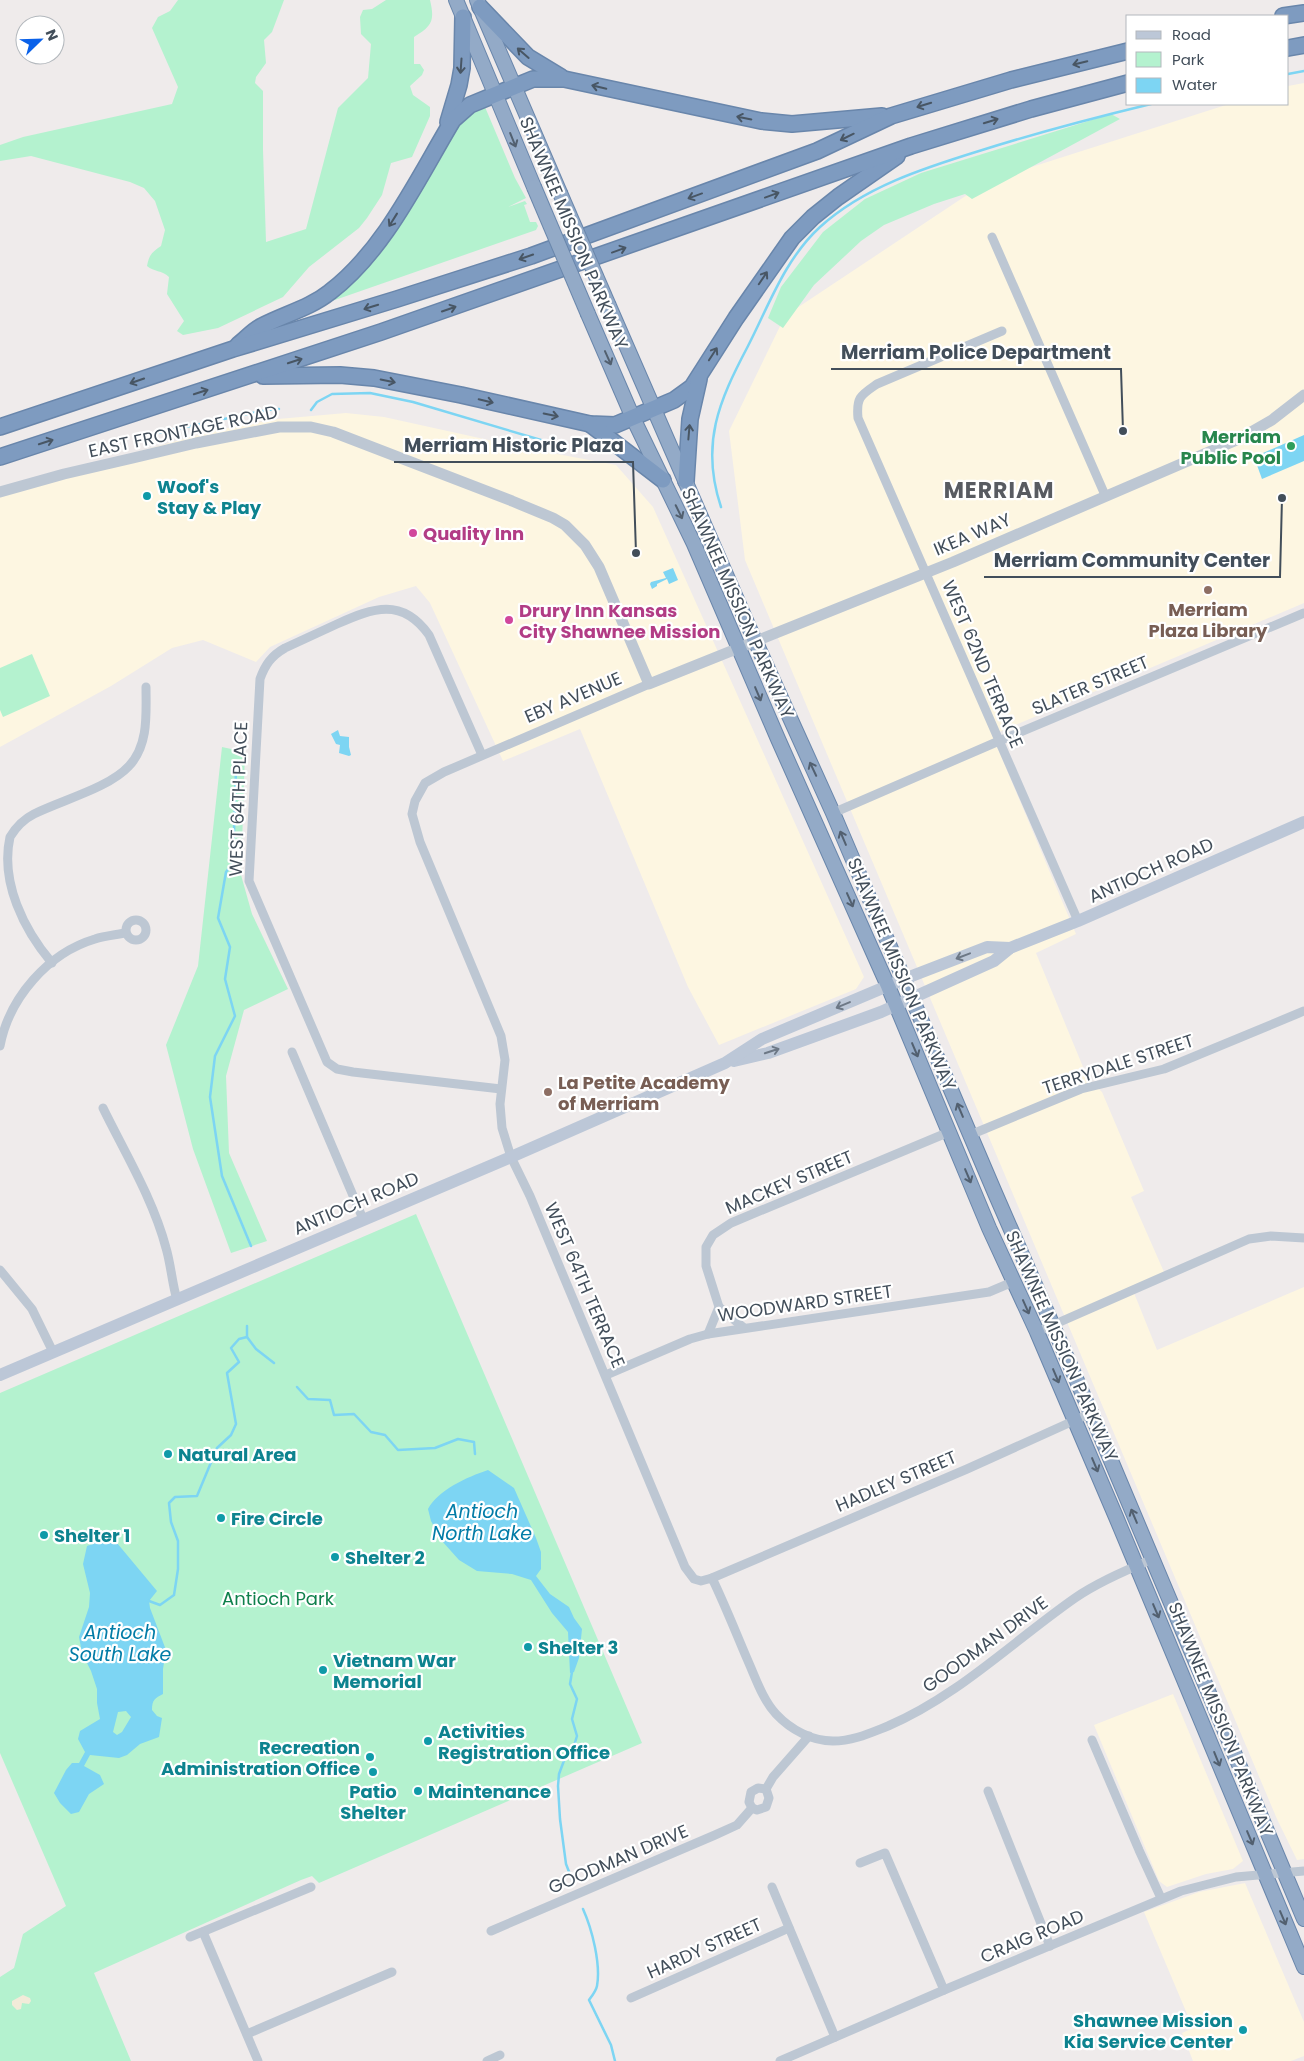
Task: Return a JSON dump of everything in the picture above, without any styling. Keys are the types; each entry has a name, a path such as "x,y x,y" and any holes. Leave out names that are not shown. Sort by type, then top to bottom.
{"highway":[{"name":"SHAWNEE MISSION PARKWAY","path":"456,0 633,418 694,544 888,986 989,1228 1076,1420 1304,1967"},
{"name":"SHAWNEE MISSION PARKWAY","path":"478,3 756,642 833,813 1091,1413 1304,1919"},
{"path":"478,3 523,53 564,79"},
{"path":"1289,15 1304,13"},
{"path":"444,135 459,85 462,68 463,18"},
{"path":"1289,48 1304,44"},
{"path":"0,427 233,349 531,256 817,151 890,116 1003,82 1126,51"},
{"path":"233,349 261,326 296,312 328,294 344,282 376,246 453,120 461,111 495,94 539,78 564,79 761,121 792,124 890,116"},
{"path":"0,456 249,376 524,283 911,146 1031,109 1126,84"},
{"path":"249,376 340,375 374,378 590,424 615,425 683,395 692,387 746,303 792,238 813,217 838,197 911,146"},
{"path":"686,481 690,419 700,373"},
{"path":"590,424 663,480"},
{"path":"790,766 824,810 833,813"}],"main road":[{"name":"ANTIOCH ROAD","path":"0,1375 511,1157 725,1063 768,1052 896,1005 994,961 1010,948 1078,921 1304,822"},
{"name":"ANTIOCH ROAD","path":"725,1063 762,1038 904,979 987,947 1010,948"}],"street":[{"path":"992,237 1105,495"},
{"name":"WEST 62ND TERRACE","path":"1002,331 876,384 860,396 857,405 858,418 1078,921"},
{"name":"IKEA WAY","path":"756,642 1004,540 1239,439 1272,420 1304,394"},
{"name":"EAST FRONTAGE ROAD","path":"0,492 64,474 196,443 279,427 310,427 333,432 512,501 565,525 585,545 599,567 649,684"},
{"name":"WEST 64TH PLACE","path":"482,755 428,635 417,620 405,613 392,610 367,611 284,648 276,653 265,665 260,679 249,881 327,1062 337,1069 353,1072 501,1089"},
{"name":"SLATER STREET","path":"833,813 1304,613"},
{"name":"EBY AVENUE","path":"415,801 425,783 444,772 649,684 756,642"},
{"path":"52,963 17,915 6,891 2,862 7,844 14,830 33,814 120,776 130,766 139,754 143,741 146,714 146,686"},
{"name":"WEST 64TH TERRACE","path":"415,801 412,814 420,842 501,1036 505,1060 500,1104 502,1128 511,1157 530,1196 686,1567 694,1579 700,1581 712,1578"},
{"path":"0,1046 8,1018 16,1003 28,986 52,963 76,947 95,939 125,933"},
{"name":"TERRYDALE STREET","path":"970,1135 1081,1089 1164,1069 1304,1011"},
{"path":"292,1052 363,1219"},
{"path":"103,1108 144,1191 159,1227 166,1248 176,1300"},
{"name":"MACKEY STREET","path":"719,1307 705,1257 706,1247 713,1235 720,1229 949,1132"},
{"path":"1037,1332 1249,1239 1271,1236 1304,1238"},
{"path":"0,1270 18,1289 32,1309 53,1352"},
{"name":"WOODWARD STREET","path":"606,1375 681,1343 708,1334 989,1292 1014,1281"},
{"path":"708,1334 719,1307 744,1328"},
{"name":"HADLEY STREET","path":"712,1578 1091,1413"},
{"name":"GOODMAN DRIVE","path":"766,1789 758,1788 750,1792 749,1802 752,1808 757,1810 766,1806 769,1798 766,1789 773,1777 809,1736 833,1741 849,1740 908,1717 957,1688 1076,1597 1137,1566 1153,1560"},
{"path":"712,1578 768,1704 782,1720 809,1736"},
{"path":"1092,1740 1138,1850 1161,1898"},
{"path":"988,1791 1050,1946"},
{"name":"GOODMAN DRIVE","path":"491,1931 737,1825 752,1808"},
{"path":"860,1862 885,1852 944,1990"},
{"name":"CRAIG ROAD","path":"780,2061 1161,1898 1212,1882 1264,1873 1304,1871"},
{"path":"190,1937 311,1886"},
{"path":"772,1887 835,2037"},
{"name":"HARDY STREET","path":"631,1998 789,1928"},
{"path":"203,1932 258,2061"},
{"path":"247,2034 392,1972"},
{"path":"487,2061 500,2055"}],"shaded area":[{"path":"1304,83 1304,603 992,735 1076,934 1036,953 1088,1079 1102,1092 1144,1191 1131,1197 1164,1272 1132,1288 1157,1350 1304,1287 1304,1859 1297,1860 1277,1819 745,560 729,431 785,316 988,181 1226,105 1289,105 1289,86"},
{"path":"346,413 384,417 525,448 616,465 653,507 864,977 856,989 719,1045 688,987 580,729 503,761 430,603 416,586 379,597 270,647 256,662 203,640 172,648 111,686 0,747 0,490 216,430 278,419"},
{"path":"1173,1694 1243,1861 1233,1869 1206,1874 1167,1887 1159,1881 1094,1725"},
{"path":"1245,1883 1304,2022 1304,2056 1291,2061 1193,2061 1182,2033 1193,2028 1144,1912 1199,1892"}],"green space":[{"path":"178,0 284,0 272,32 264,40 266,63 256,77 255,83 263,91 266,242 306,229 338,108 368,78 371,44 361,34 360,17 363,10 372,9 386,0 430,0 432,13 431,22 425,30 414,37 414,64 420,64 424,70 422,75 410,86 413,95 430,107 430,116 412,157 391,163 382,195 367,218 359,228 309,267 283,297 218,328 183,335 177,331 184,321 167,294 169,277 147,266 151,254 161,246 165,230 155,201 144,188 130,182 31,156 0,161 0,145 23,137 172,104 178,87 152,28 158,17 170,11"},
{"path":"485,107 515,178 526,198 508,207 525,201 527,204 524,205 530,222 536,222 538,226 536,230 332,301 460,120 476,108"},
{"path":"1111,114 1120,119 972,199 965,194 934,204 884,225 861,241 814,285 783,328 768,318 781,287 823,232 865,199 921,173"},
{"path":"32,654 50,696 3,717 0,710 0,668"},
{"path":"222,747 245,752 241,875 252,914 288,989 244,1010 226,1076 229,1153 267,1241 231,1253 193,1149 166,1045 198,966"},
{"name":"Antioch Park","path":"416,1214 642,1743 319,1883 312,1876 301,1880 94,1973 131,2061 0,2061 0,1977 14,1968 23,1934 66,1906 0,1753 0,1393"}],"sand":[{"path":"23,1995 30,1998 31,2001 29,2004 22,2003 21,2009 17,2010 12,2005 12,2001"}],"water":[{"name":"Merriam Public Pool","path":"1304,435 1304,461 1262,479 1254,457"},
{"path":"673,568 678,580 669,584 667,579 652,589 651,582 666,578 663,572"},
{"path":"338,730 340,736 349,737 351,755 349,756 339,753 340,745 336,744 331,734"},
{"name":"Antioch North Lake","path":"488,1470 514,1488 541,1552 541,1569 536,1576 550,1594 569,1607 582,1629 579,1658 574,1672 570,1673 568,1632 552,1613 531,1580 512,1574 477,1571 459,1560 442,1541 431,1521 428,1509 439,1496 462,1480"},
{"name":"Antioch South Lake","path":"112,1537 157,1591 149,1601 150,1608 166,1650 163,1669 163,1694 154,1700 152,1710 157,1716 162,1718 159,1737 140,1744 127,1755 119,1758 90,1755 84,1766 100,1775 104,1784 89,1794 79,1812 71,1814 60,1803 54,1793 66,1770 72,1763 79,1763 85,1752 78,1739 80,1731 100,1719 97,1689 82,1653 79,1637 89,1607 90,1593 83,1564 87,1546","holes":["126,1711 131,1717 122,1732 117,1735 113,1732 118,1712"]}],"waterway":[{"path":"1289,74 1304,71"},
{"path":"721,507 712,463 713,443 721,404 787,268 797,253 820,227 837,213 875,190 916,172 1022,138 1147,105"},
{"path":"311,410 317,402 332,394 370,393 413,402 541,440"},
{"path":"148,435 279,409"},
{"path":"236,769 233,863 226,872 218,918 230,947 225,979 235,1016 215,1056 210,1097 222,1176 251,1246"},
{"path":"247,1326 247,1337 256,1349 274,1363"},
{"path":"149,1601 160,1605 174,1595 178,1569 178,1541 171,1522 169,1503 175,1497 197,1496 217,1448 231,1435 236,1424 227,1373 239,1362 231,1348 239,1339 247,1337"},
{"path":"297,1387 308,1399 330,1400 334,1415 354,1414 371,1432 385,1435 398,1450 435,1448 458,1439 474,1442 475,1454"},
{"path":"572,1672 570,1684 577,1699 572,1719 577,1736 573,1749 567,1753 565,1758 559,1774 558,1786 566,1864 573,1882"},
{"path":"583,1909 590,1926 598,1968 597,1986 589,2000 611,2045 615,2061"}],"place":[{"name":"Merriam Police Department","path":"1123,431"},
{"name":"Merriam Public Pool","path":"1291,446"},
{"name":"Woof's Stay & Play","path":"147,496"},
{"name":"Merriam Community Center","path":"1282,498"},
{"name":"Quality Inn","path":"413,533"},
{"name":"Merriam Historic Plaza","path":"636,553"},
{"name":"Merriam Plaza Library","path":"1208,590"},
{"name":"Drury Inn Kansas City Shawnee Mission","path":"509,620"},
{"name":"La Petite Academy of Merriam","path":"548,1092"},
{"name":"Natural Area","path":"168,1454"},
{"name":"Fire Circle","path":"221,1518"},
{"name":"Shelter 1","path":"44,1535"},
{"name":"Shelter 2","path":"335,1557"},
{"name":"Shelter 3","path":"528,1647"},
{"name":"Vietnam War Memorial","path":"323,1670"},
{"name":"Activities Registration Office","path":"428,1741"},
{"name":"Recreation Administration Office","path":"370,1757"},
{"name":"Patio Shelter","path":"373,1772"},
{"name":"Maintenance","path":"418,1791"},
{"name":"Shawnee Mission Kia Service Center","path":"1243,2030"}],"district":[{"name":"MERRIAM","path":"999,490"}]}
